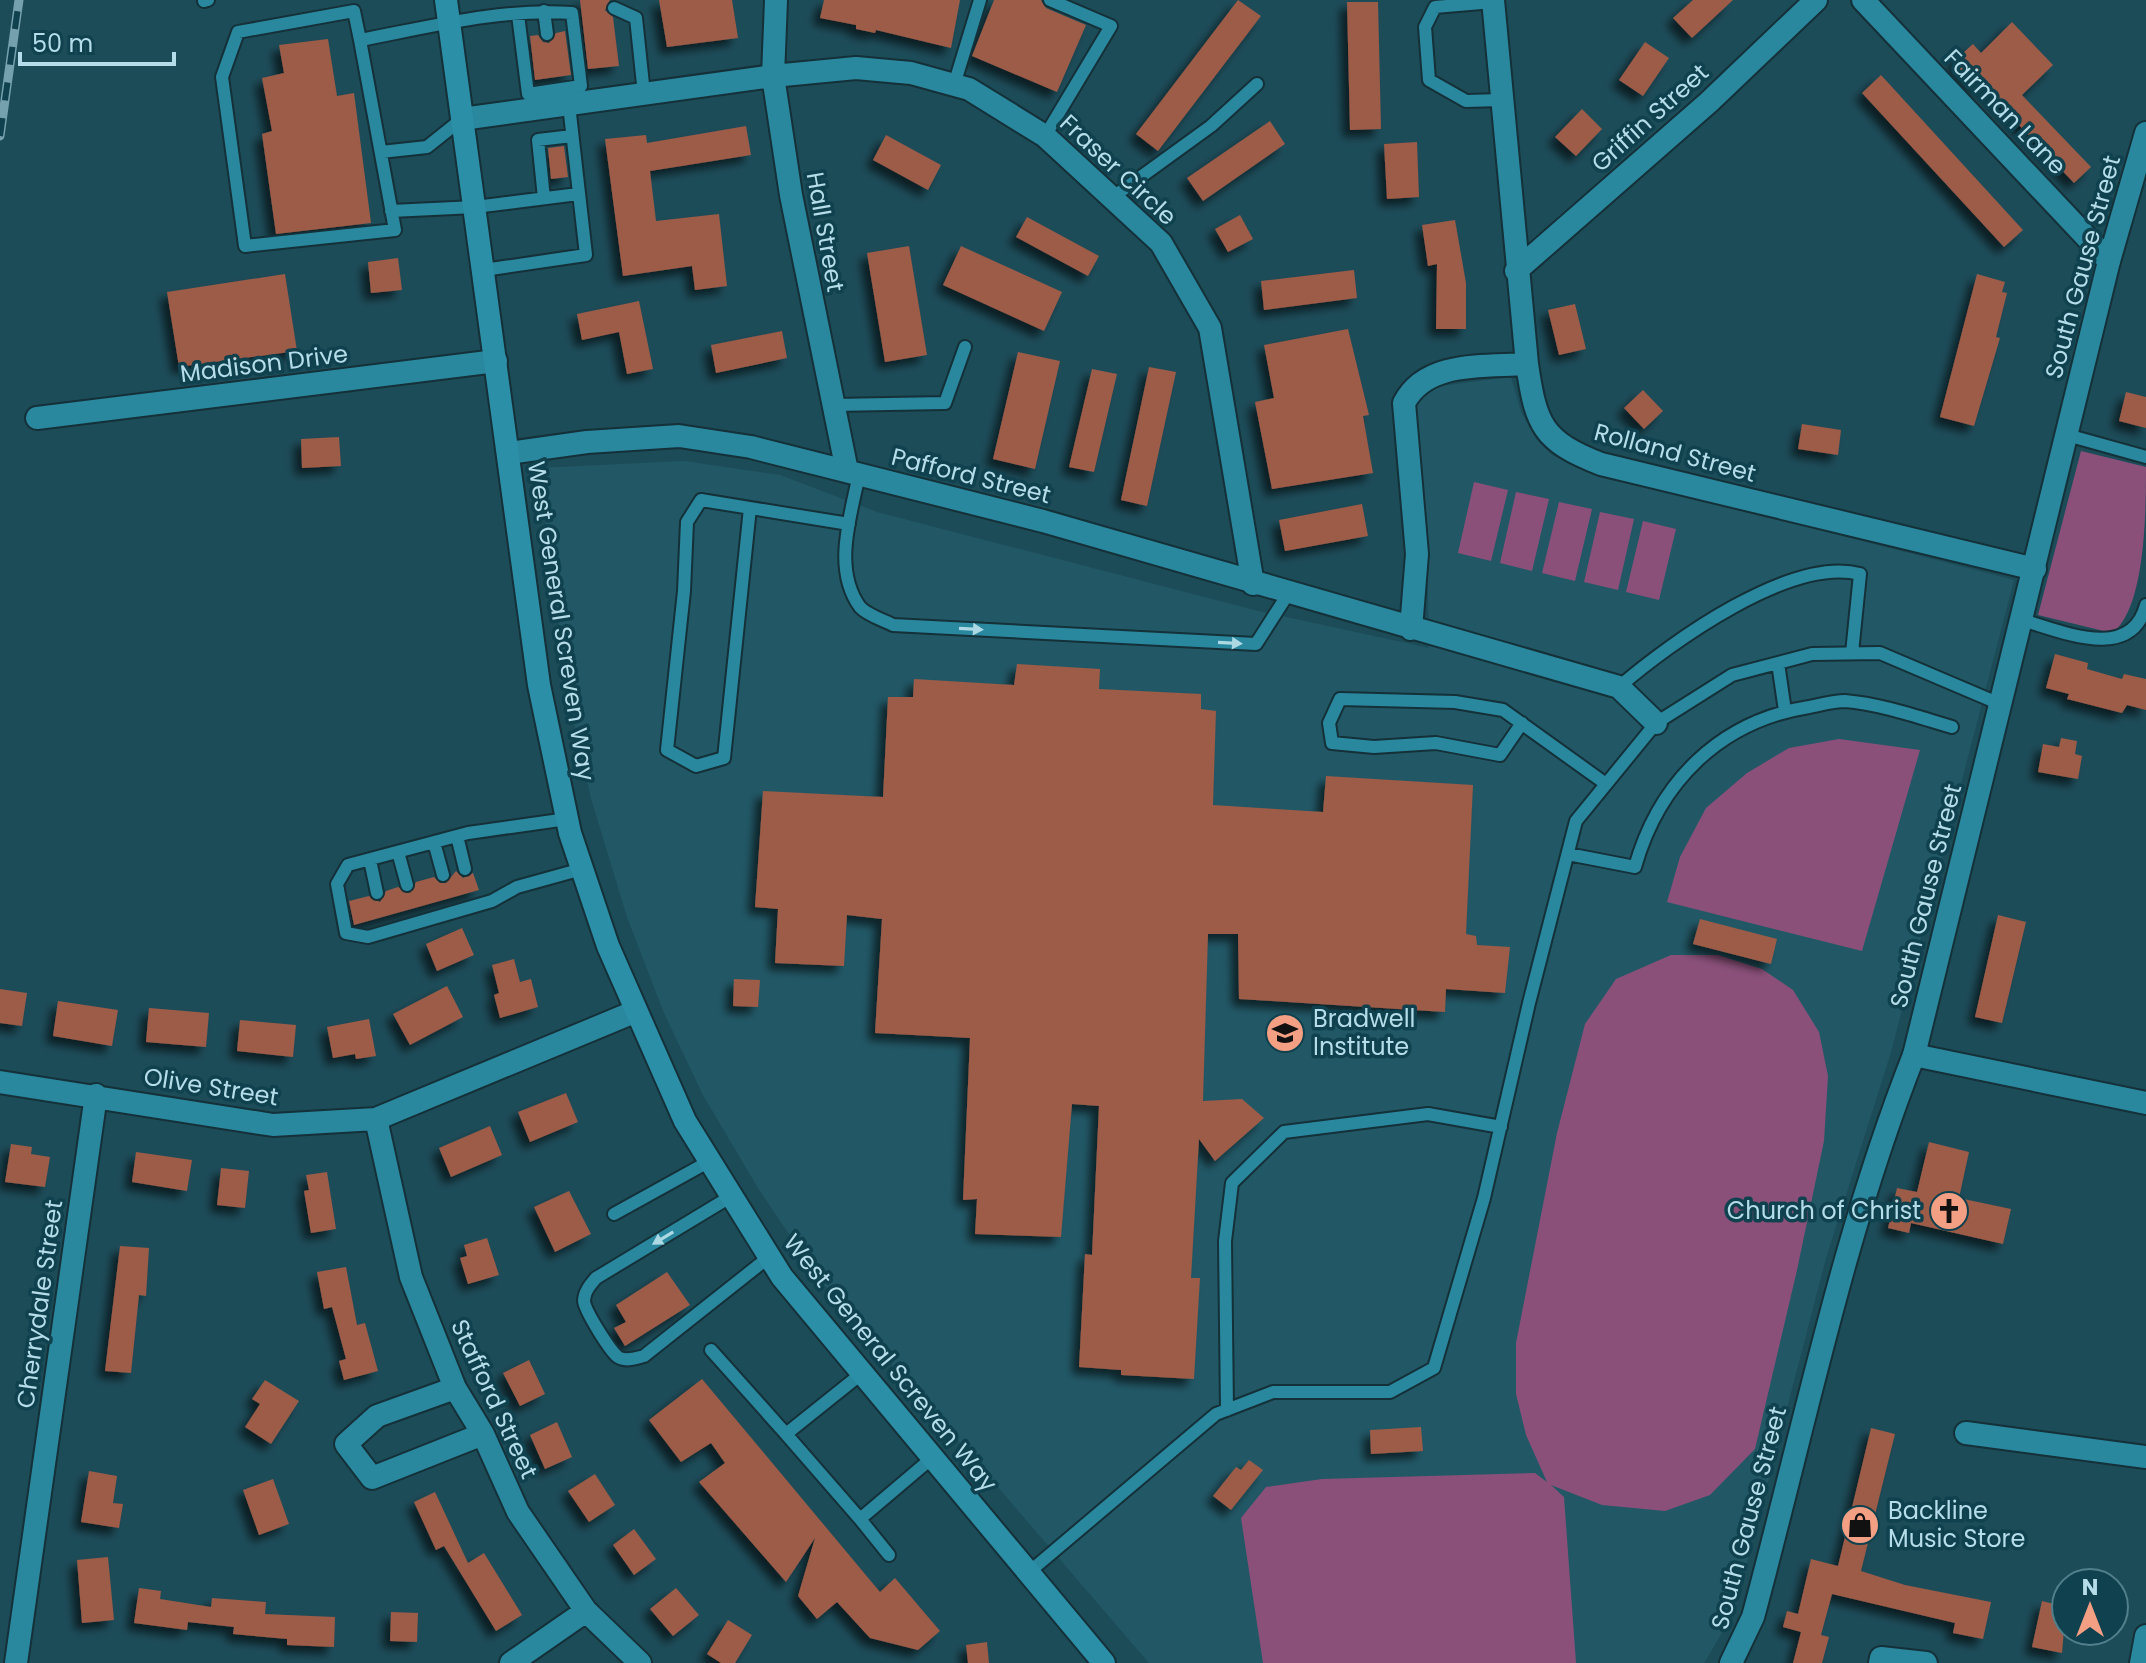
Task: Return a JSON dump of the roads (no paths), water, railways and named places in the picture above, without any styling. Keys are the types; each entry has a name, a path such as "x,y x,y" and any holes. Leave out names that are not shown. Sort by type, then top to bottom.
{"main road":[{"name":"West General Screven Way","path":"446,0 539,685 567,819 634,1012 708,1162 769,1257 861,1374 1101,1662"}],"street":[{"name":"Hall Street","path":"776,0 773,76 791,195 833,405 853,472"},
{"name":"Griffin Street","path":"1516,271 1709,102 1816,0"},
{"name":"Fairman Lane","path":"1863,0 2109,261"},
{"name":"Rolland Street","path":"1493,1 1527,364 1542,427 1551,439 1581,456 2035,569"},
{"name":"Fraser Circle","path":"462,119 558,94 644,94 856,68 911,73 969,89 1045,136 1161,243 1210,328 1253,584"},
{"name":"South Gause Street","path":"1731,1663 1753,1617 1844,1261 1886,1125 1914,1055 2109,261 2146,135"},
{"name":"Madison Drive","path":"37,418 496,361"},
{"path":"1411,629 1417,554 1404,403 1417,384 1430,375 1527,364"},
{"name":"Pafford Street","path":"508,453 587,442 679,436 751,447 1043,521 1619,687 1656,723"},
{"name":"Olive Street","path":"0,1082 273,1125 376,1119 634,1012"},
{"path":"1914,1055 2146,1103"},
{"name":"Cherrydale Street","path":"16,1663 96,1095"},
{"name":"Stafford Street","path":"376,1119 411,1277 455,1388 483,1434 518,1512 586,1611 640,1663"},
{"path":"455,1388 377,1416 346,1444 372,1478 483,1434"},
{"path":"1966,1433 2146,1457"},
{"path":"511,1663 586,1611"},
{"path":"2141,1663 2146,1636"},
{"path":"1880,1663 1881,1658 1896,1657 1926,1663"},
{"path":"0,1662 9,1663"}],"lane":[{"path":"954,85 980,0"},
{"path":"1045,136 1111,26 1050,0"},
{"path":"1493,1 1435,7 1425,27 1429,80 1466,101 1501,100"},
{"path":"614,8 636,18 644,94"},
{"path":"354,11 381,152 395,230 245,246 222,77 238,32 354,11"},
{"path":"360,40 449,24 544,11 576,13 581,86 558,94 528,94 518,15"},
{"path":"544,11 547,34"},
{"path":"1113,197 1211,126 1257,84"},
{"path":"484,270 586,255 572,136 558,94"},
{"path":"381,152 427,147 462,119"},
{"path":"544,198 538,140 572,136"},
{"path":"391,211 475,207 578,194"},
{"path":"833,405 945,403 965,347"},
{"path":"2067,435 2146,457"},
{"path":"853,472 846,562 849,586 862,610 893,625 1256,644 1288,594"},
{"path":"750,508 724,758 696,766 667,750 684,591 687,522 701,500 849,524"},
{"path":"1619,687 1654,656 1757,595 1807,574 1839,569 1860,574 1852,653"},
{"path":"2022,620 2093,639 2114,640 2130,633 2146,605"},
{"path":"1028,1573 1216,1414 1273,1392 1390,1392 1434,1368 1484,1198 1576,821 1656,723 1732,675 1812,654 1880,653 2000,704"},
{"path":"1778,663 1785,711"},
{"path":"1522,723 1500,755 1436,743 1374,747 1332,743 1329,723 1340,699 1455,702 1503,710 1522,723 1606,784"},
{"path":"1568,854 1635,867 1645,830 1666,796 1695,762 1727,735 1785,711 1843,701 1952,727"},
{"path":"567,819 457,836 348,865 337,884 346,933 368,937 387,932 474,907 517,887 582,869"},
{"path":"457,836 465,869"},
{"path":"434,842 443,875"},
{"path":"398,852 407,885"},
{"path":"370,860 377,893"},
{"path":"471,893 474,907"},
{"path":"449,899 453,913"},
{"path":"414,909 418,923"},
{"path":"383,918 387,932"},
{"path":"1227,1410 1225,1241 1232,1183 1284,1132 1428,1114 1501,1127"},
{"path":"614,1214 708,1162"},
{"path":"730,1197 596,1278 588,1288 584,1302 596,1327 618,1356 630,1360 644,1356 769,1257"},
{"path":"711,1350 889,1555"},
{"path":"786,1434 861,1374"},
{"path":"860,1519 932,1458"}],"railway":[{"path":"0,136 19,0"}],"place":[{"name":"Bradwell Institute","path":"1285,1033"},
{"name":"Church of Christ","path":"1949,1211"},
{"name":"Backline Music Store","path":"1860,1525"}]}
